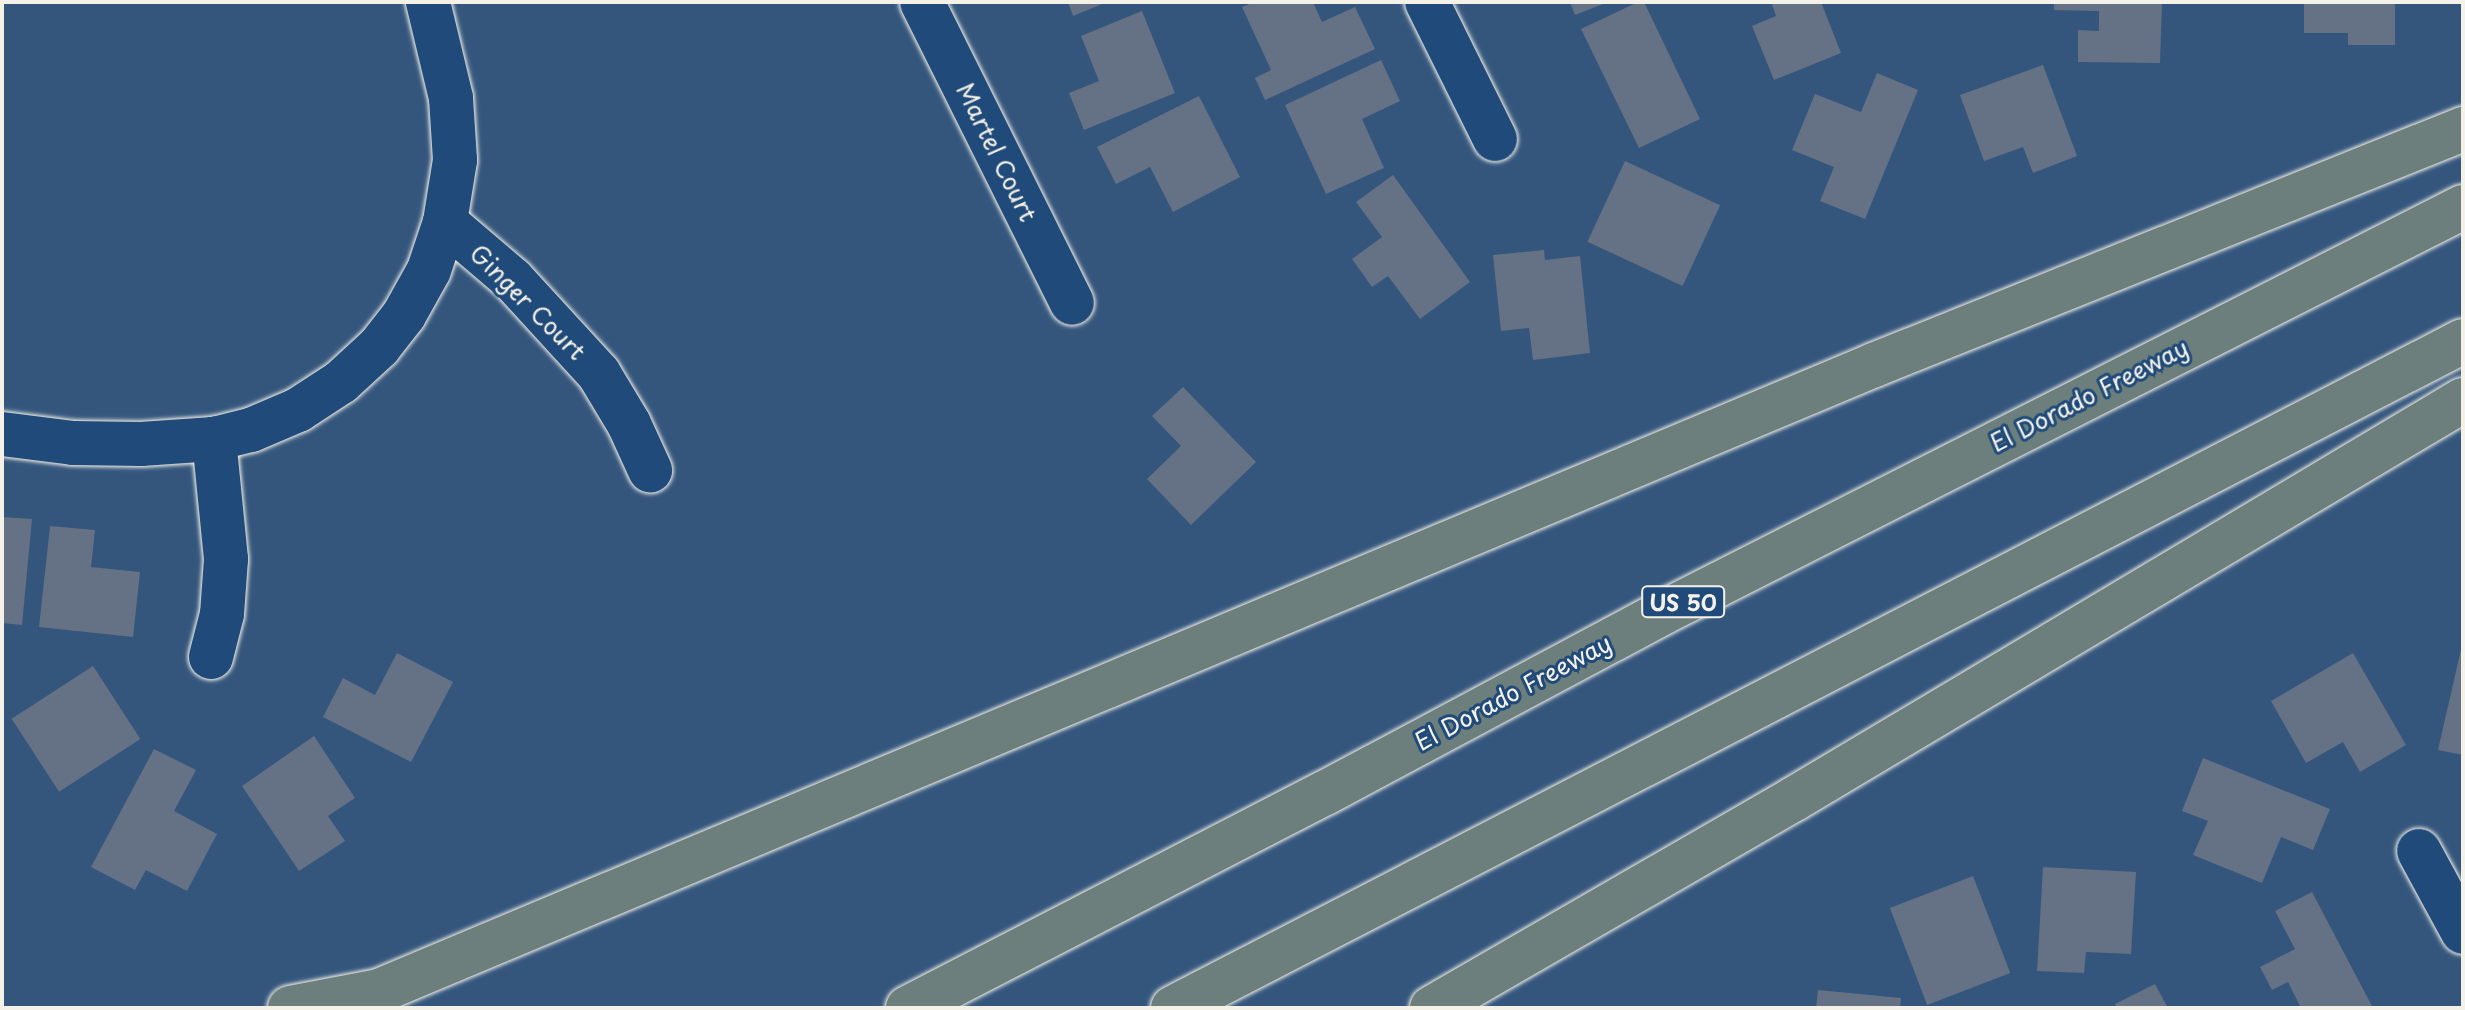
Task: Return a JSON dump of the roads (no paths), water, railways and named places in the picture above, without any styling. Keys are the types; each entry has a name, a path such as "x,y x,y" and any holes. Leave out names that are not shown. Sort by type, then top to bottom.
{"highway":[{"path":"290,1008 379,991 1874,365 2463,129"},
{"name":"El Dorado Freeway","path":"908,1008 1678,605 2463,207"},
{"path":"1173,1008 2463,341"},
{"path":"1432,1008 1794,799 2463,400"}],"street":[{"path":"2,434 73,443 141,444 214,439 251,430 298,410 341,382 369,356 410,304 429,270 445,222 455,160 451,98 428,2"},
{"name":"Martel Court","path":"922,2 1072,303"},
{"path":"1427,2 1495,139"},
{"name":"Ginger Court","path":"445,222 513,280 599,374 629,424 650,470"},
{"path":"211,657 222,614 226,559 214,439"},
{"path":"2419,851 2463,932"}]}
